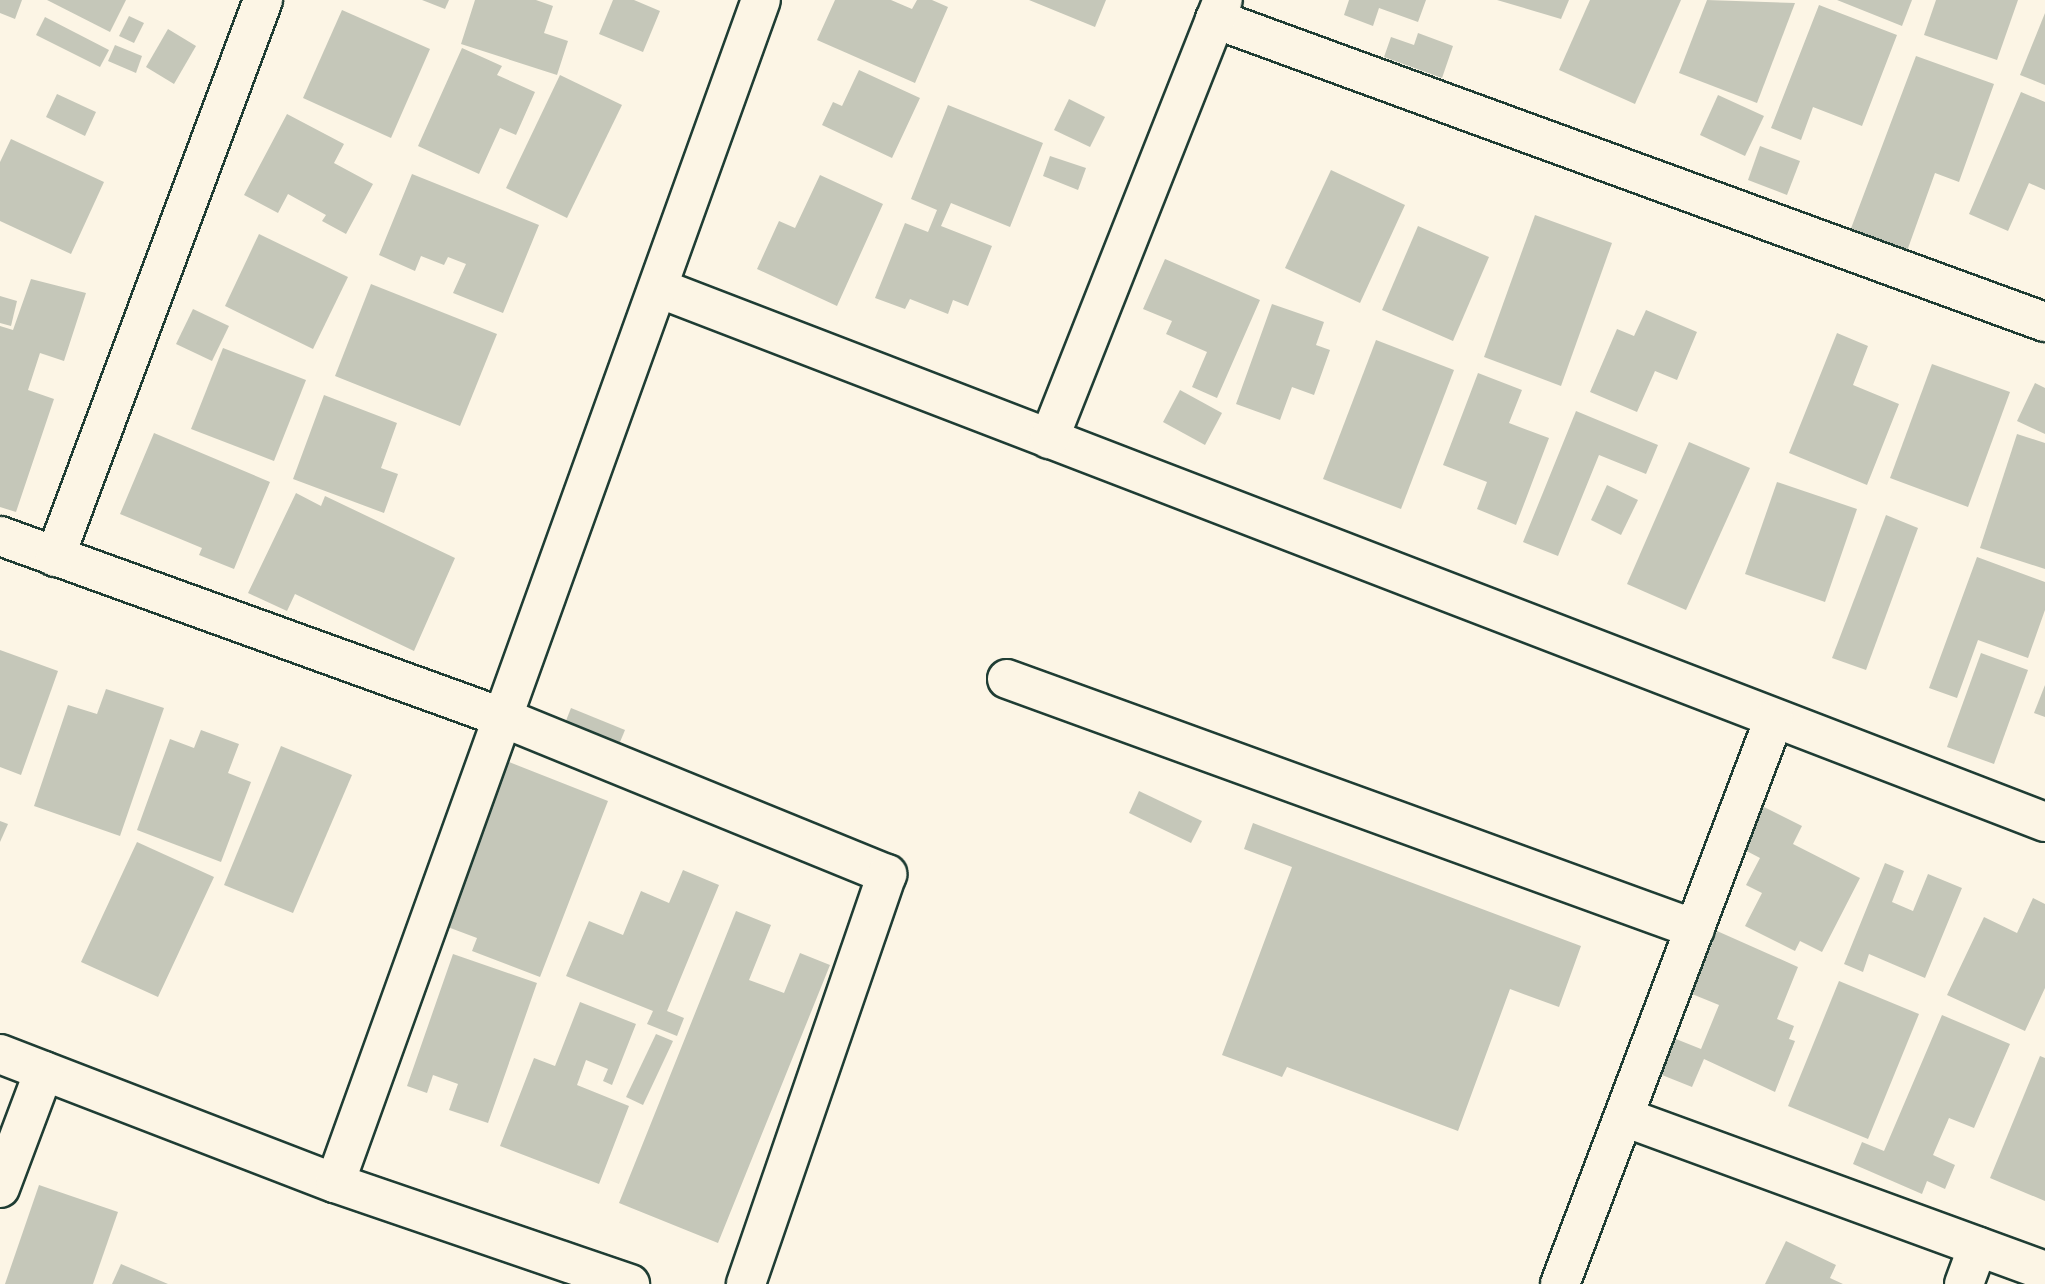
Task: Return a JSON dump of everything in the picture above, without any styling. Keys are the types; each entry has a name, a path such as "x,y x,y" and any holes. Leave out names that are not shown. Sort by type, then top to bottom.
{"street":[{"path":"55,557 263,0"},
{"path":"335,1183 661,289 761,0"},
{"path":"1049,439 1219,9 2045,322"},
{"path":"661,289 2045,822"},
{"path":"0,536 505,718 887,874 747,1284"},
{"path":"1007,678 1695,929"},
{"path":"1560,1284 1774,719"},
{"path":"0,1054 335,1183 630,1284"},
{"path":"0,1188 44,1071"},
{"path":"1624,1117 2045,1271"},
{"path":"1964,1284 1978,1246"}],"building":[{"path":"0,0 22,0 15,19 0,13"},
{"path":"47,0 126,0 110,32"},
{"path":"422,0 449,0 445,9"},
{"path":"475,0 536,0 553,6 544,33 568,41 557,75 461,44"},
{"path":"613,0 634,0 660,11 643,52 599,34"},
{"path":"835,0 891,0 912,9 917,0 932,0 948,7 915,83 817,40"},
{"path":"1029,0 1106,0 1095,27"},
{"path":"1349,0 1426,0 1418,22 1379,8 1373,26 1344,15"},
{"path":"1497,0 1569,0 1561,19"},
{"path":"1590,0 1681,0 1635,104 1559,70"},
{"path":"1707,0 1795,3 1757,103 1679,73"},
{"path":"1837,0 1912,0 1902,26"},
{"path":"1936,0 2018,0 1997,60 1924,35"},
{"path":"1819,5 1897,35 1862,126 1813,107 1801,140 1771,128"},
{"path":"342,10 430,49 391,138 303,98"},
{"path":"2045,13 2045,85 2020,75"},
{"path":"129,16 144,23 134,43 119,36"},
{"path":"45,17 109,50 100,67 36,35"},
{"path":"168,29 196,46 174,84 146,67"},
{"path":"1418,33 1453,46 1442,78 1384,57 1391,37 1414,45"},
{"path":"115,45 142,56 136,73 108,61"},
{"path":"462,48 502,66 497,75 535,92 516,135 500,128 479,174 418,146"},
{"path":"1916,56 1994,84 1959,182 1935,173 1907,251 1850,231"},
{"path":"859,70 920,98 892,158 822,125 833,102 842,106"},
{"path":"560,75 622,105 567,218 506,188"},
{"path":"2021,92 2045,102 2045,190 2029,183 2008,231 1969,214"},
{"path":"57,94 96,112 85,136 46,117"},
{"path":"1718,95 1764,116 1745,156 1700,135"},
{"path":"1069,99 1105,117 1090,147 1054,130"},
{"path":"948,105 1043,143 1010,227 951,203 941,226 992,246 968,306 953,300 948,314 910,299 905,309 875,298 905,223 928,232 937,210 911,199"},
{"path":"287,114 344,144 334,163 373,184 346,234 322,221 326,215 288,194 278,213 244,195"},
{"path":"11,139 104,182 71,254 0,221 0,162"},
{"path":"1760,146 1800,161 1787,195 1748,180"},
{"path":"1050,156 1086,168 1078,190 1043,176"},
{"path":"1331,170 1405,205 1360,303 1285,268"},
{"path":"412,174 539,225 503,313 453,293 466,264 448,257 444,265 421,256 415,271 379,255"},
{"path":"820,175 883,204 837,306 757,269 779,221 795,228"},
{"path":"1535,215 1612,243 1561,386 1484,357"},
{"path":"1418,226 1489,257 1453,341 1382,310"},
{"path":"259,234 348,277 313,349 225,306"},
{"path":"1165,259 1260,300 1217,398 1192,387 1207,352 1166,334 1172,321 1143,309"},
{"path":"31,279 86,293 64,361 40,353 28,390 54,399 16,512 0,507 0,326 13,330"},
{"path":"371,284 497,334 460,426 335,376"},
{"path":"0,296 17,301 11,326 0,323"},
{"path":"1272,304 1324,322 1316,345 1330,350 1314,395 1292,387 1280,420 1236,404"},
{"path":"193,309 229,326 212,361 176,344"},
{"path":"1646,310 1697,332 1677,380 1655,371 1637,412 1590,392 1617,329 1634,336"},
{"path":"1837,333 1868,346 1853,385 1899,404 1867,485 1789,453"},
{"path":"1376,340 1454,370 1401,509 1323,479"},
{"path":"223,348 306,380 274,461 191,429"},
{"path":"1932,364 2010,392 1968,507 1890,478"},
{"path":"1478,373 1522,390 1509,423 1549,438 1516,525 1477,509 1487,482 1443,465"},
{"path":"2035,383 2045,388 2045,434 2017,421"},
{"path":"1180,390 1222,413 1205,445 1163,422"},
{"path":"324,395 397,423 381,468 398,474 384,513 293,479"},
{"path":"1576,411 1658,445 1646,474 1599,455 1558,556 1523,542"},
{"path":"154,433 270,482 234,569 199,555 202,548 120,514"},
{"path":"2017,434 2045,443 2045,569 1980,548"},
{"path":"1689,442 1750,468 1686,610 1627,584"},
{"path":"1777,482 1857,509 1825,602 1745,574"},
{"path":"1607,485 1638,500 1621,535 1591,520"},
{"path":"296,493 321,506 325,496 455,558 414,651 295,594 287,611 248,593"},
{"path":"1886,515 1918,528 1866,670 1832,658"},
{"path":"1977,557 2045,582 2045,610 2028,658 1978,640 1957,698 1929,688"},
{"path":"0,650 58,671 21,775 0,767"},
{"path":"1981,653 2028,670 1994,764 1947,747"},
{"path":"2045,685 2045,717 2034,713"},
{"path":"106,689 164,708 120,836 34,806 68,705 97,714"},
{"path":"571,708 625,730 613,759 560,736"},
{"path":"201,730 239,744 228,773 251,782 221,862 137,830 170,739 194,748"},
{"path":"281,746 352,775 293,913 224,885"},
{"path":"509,762 608,801 540,977 472,951 477,938 445,926"},
{"path":"1139,791 1202,821 1191,843 1129,813"},
{"path":"1760,805 1802,826 1793,844 1860,878 1822,952 1800,941 1795,951 1745,926 1762,893 1746,885 1760,858 1739,847"},
{"path":"0,821 8,824 0,842"},
{"path":"1253,823 1581,946 1559,1007 1510,989 1458,1131 1287,1067 1282,1077 1222,1055 1292,867 1244,849"},
{"path":"137,842 214,877 158,997 81,962"},
{"path":"1885,863 1904,871 1892,902 1913,911 1928,874 1962,888 1925,978 1869,954 1863,972 1844,964"},
{"path":"683,870 719,885 667,1011 684,1018 677,1036 647,1024 653,1011 566,976 589,921 623,935 641,891 669,903"},
{"path":"2033,898 2045,904 2045,988 2025,1031 1947,995 1984,917 2017,933"},
{"path":"736,911 771,925 749,980 784,993 800,953 830,965 718,1243 619,1203"},
{"path":"1717,931 1798,967 1777,1019 1794,1026 1789,1039 1795,1041 1775,1092 1704,1059 1692,1087 1657,1073 1671,1037 1701,1049 1719,1005 1692,994"},
{"path":"453,954 537,983 488,1123 449,1110 458,1084 433,1075 427,1093 407,1086"},
{"path":"1839,981 1919,1014 1868,1139 1788,1106"},
{"path":"580,1002 636,1024 612,1085 603,1081 608,1069 586,1060 577,1085 629,1106 599,1184 500,1146 534,1058 555,1066"},
{"path":"1942,1015 2010,1044 1974,1128 1949,1118 1933,1155 1955,1165 1945,1189 1927,1181 1922,1194 1853,1164 1862,1142 1884,1151"},
{"path":"656,1034 673,1041 643,1105 626,1097"},
{"path":"2040,1056 2045,1058 2045,1201 1990,1178"},
{"path":"39,1185 118,1212 93,1284 5,1284"},
{"path":"1786,1241 1836,1265 1830,1278 1843,1284 1765,1284"},
{"path":"121,1264 168,1284 112,1284"}]}
